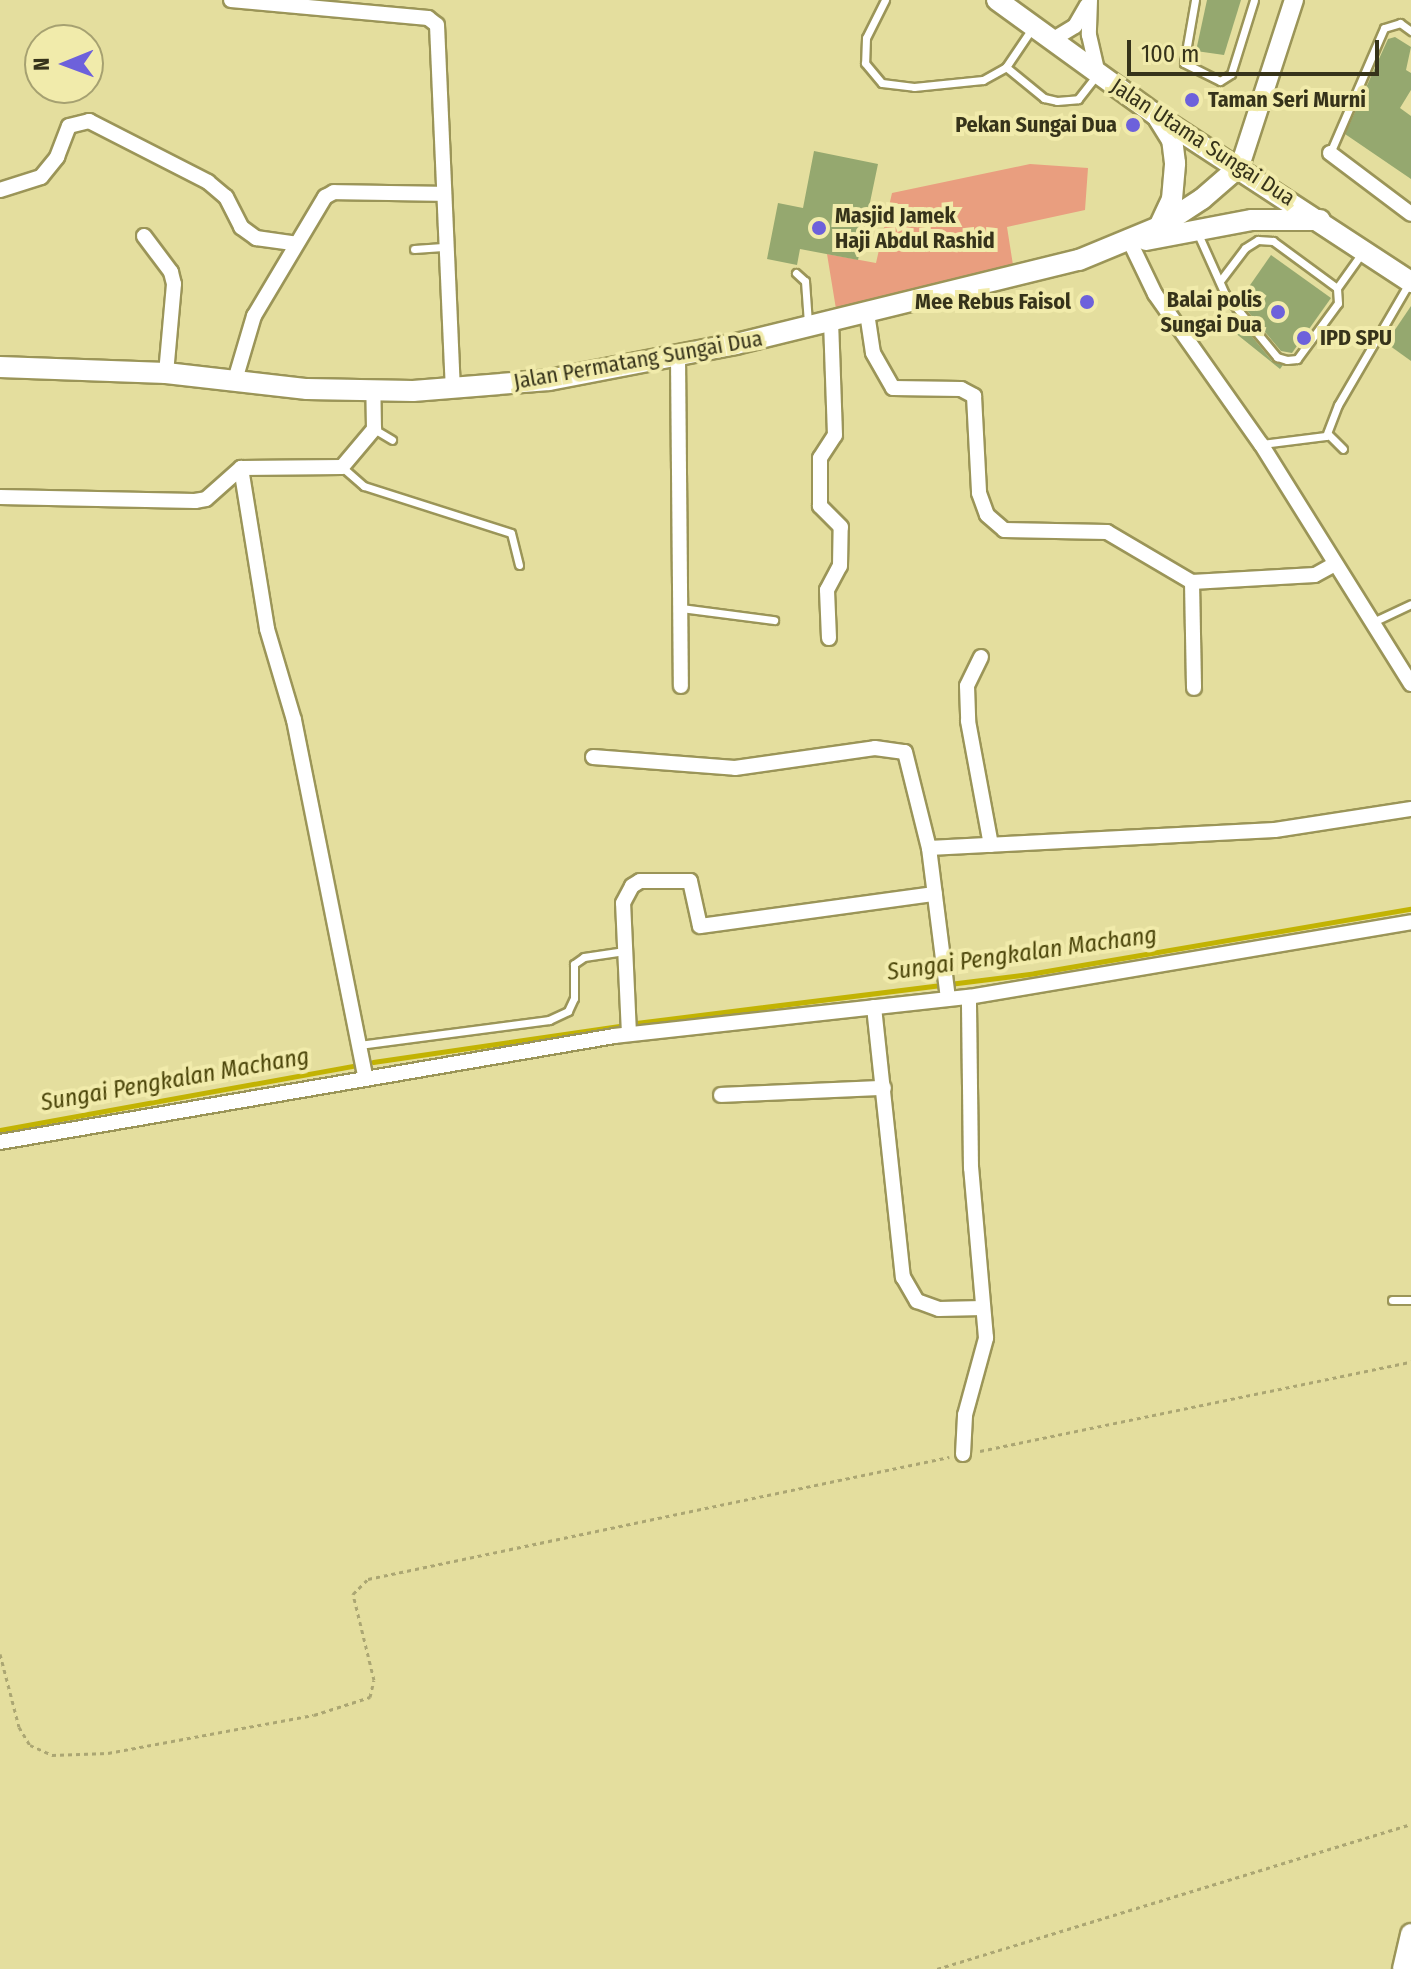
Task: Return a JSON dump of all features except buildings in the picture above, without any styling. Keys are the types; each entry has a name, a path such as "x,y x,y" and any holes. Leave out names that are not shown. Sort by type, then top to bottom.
{"main road":[{"name":"Jalan Utama Sungai Dua","path":"997,0 1157,116 1240,166 1410,281"},
{"path":"1157,116 1172,140 1175,163 1172,199 1159,227"},
{"name":"Jalan Permatang Sungai Dua","path":"0,367 166,373 373,390 453,388 549,380 678,357 831,322 1130,242 1202,199 1240,166"},
{"path":"1130,242 1252,220 1320,220"},
{"path":"1403,1969 1411,1934"}],"street":[{"path":"231,0 434,20 440,48 443,247 454,323 453,388"},
{"path":"1052,40 1075,26 1090,0"},
{"path":"1090,0 1089,35 1098,73"},
{"path":"1240,166 1294,0"},
{"path":"0,190 41,177 57,157 69,126 89,121 208,182 226,197 241,227 256,238 293,243"},
{"path":"1330,153 1411,214"},
{"path":"235,380 254,316 293,243 317,206 334,192 444,194"},
{"path":"144,236 171,272 174,284 166,373"},
{"path":"1130,242 1155,294 1261,444 1333,565 1411,684"},
{"path":"867,313 875,361 893,388 961,389 974,396 979,493 994,524 1004,530 1107,532 1192,582 1315,575 1333,565"},
{"path":"829,638 827,590 840,566 844,527 820,506 820,458 835,435 831,322"},
{"path":"678,357 681,686"},
{"path":"0,497 195,501 206,499 241,468 342,467 374,429 373,390"},
{"path":"241,468 267,629 294,720 365,1075"},
{"path":"1192,582 1194,688"},
{"path":"981,657 967,686 967,698 991,845"},
{"path":"593,757 735,768 892,748 905,752 912,769 929,848 946,960 948,997"},
{"path":"929,848 1275,830 1411,809"},
{"path":"629,1034 623,903 632,886 640,881 690,881 700,926 935,894"},
{"path":"0,1142 365,1075 629,1034 969,997 1411,922"},
{"path":"963,1454 965,1415 986,1338 971,1168 969,997"},
{"path":"874,1007 903,1277 917,1301 939,1309 983,1308"},
{"path":"721,1095 884,1088"}],"lane":[{"path":"885,0 866,38 865,63 882,83 914,87 983,80 1006,67 1033,26"},
{"path":"1195,0 1184,63 1220,81 1231,74 1254,0"},
{"path":"1330,153 1384,28 1400,23 1411,31"},
{"path":"1006,67 1044,98 1057,101 1078,99 1098,73"},
{"path":"1197,232 1220,281 1277,357 1287,360 1297,359 1338,303 1337,288 1364,249"},
{"path":"1220,281 1245,248 1258,240 1273,241 1337,288"},
{"path":"414,249 443,247"},
{"path":"796,273 805,281 808,327"},
{"path":"1328,434 1338,405 1410,281"},
{"path":"374,429 392,440"},
{"path":"1261,444 1328,434"},
{"path":"1328,434 1343,449"},
{"path":"342,467 364,486 511,533 519,565"},
{"path":"1371,623 1411,604"},
{"path":"681,608 774,620"},
{"path":"359,1045 549,1020 568,1011 574,998 574,964 584,957 625,951"},
{"path":"1392,1300 1411,1300"}],"path":[{"path":"0,1654 19,1727 30,1745 52,1755 108,1753 314,1715 370,1697 374,1680 353,1594 368,1579 1411,1362"},
{"path":"937,1969 1411,1824"}],"shaded area":[{"path":"1030,164 1088,168 1085,210 1007,227 1013,265 836,309 827,254 876,263 892,193"}],"waterway":[{"name":"Sungai Pengkalan Machang","path":"636,1023 1035,973 1411,909"},
{"name":"Sungai Pengkalan Machang","path":"373,1062 619,1026"},
{"name":"Sungai Pengkalan Machang","path":"0,1130 357,1065"}],"place":[{"name":"Taman Seri Murni","path":"1192,100"},
{"name":"Pekan Sungai Dua","path":"1133,125"},
{"name":"Masjid Jamek Haji Abdul Rashid","path":"819,228"},
{"name":"Mee Rebus Faisol","path":"1087,302"},
{"name":"Balai polis Sungai Dua","path":"1278,312"},
{"name":"IPD SPU","path":"1304,338"}]}
